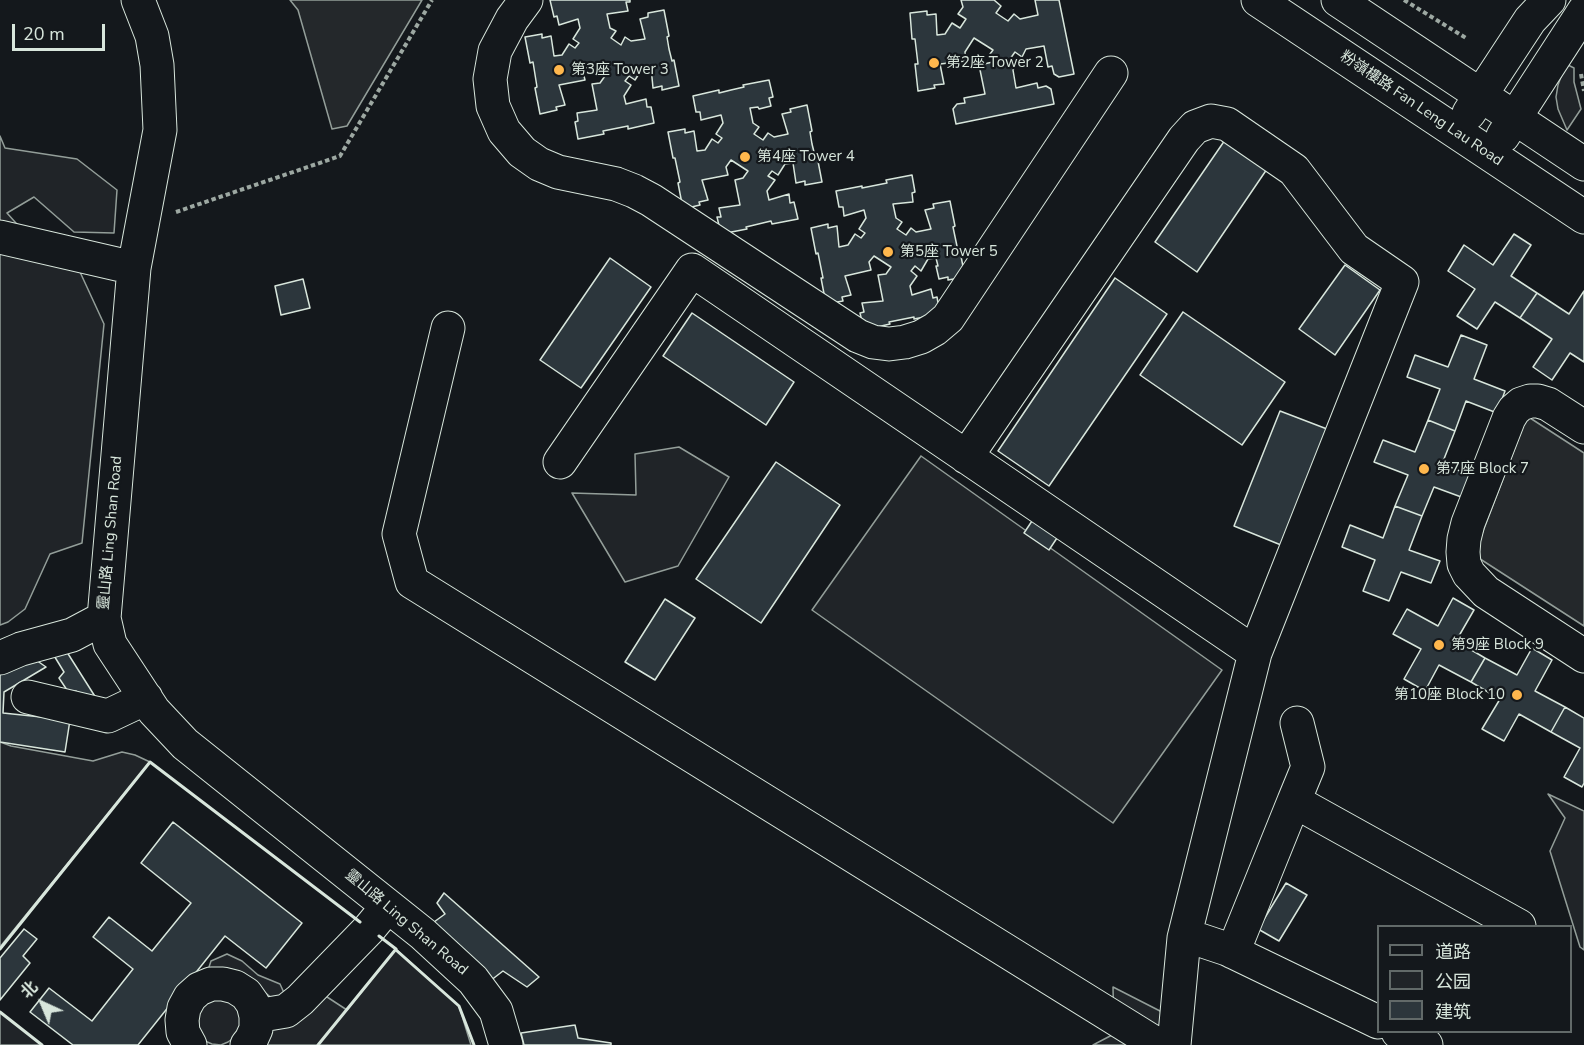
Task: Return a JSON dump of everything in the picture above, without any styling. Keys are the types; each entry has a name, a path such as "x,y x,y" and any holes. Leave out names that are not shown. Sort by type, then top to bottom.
{"street":[{"name":"靈山路 Ling Shan Road","path":"138,0 152,36 157,65 160,130 134,268 104,618 110,645 154,711 185,744 423,934 473,980 496,1011 506,1045"},
{"path":"526,0 512,19 495,51 490,79 493,106 504,131 522,152 539,164 558,171 616,184 643,195 858,336 873,342 889,344 921,337 948,318 1111,73"},
{"name":"粉嶺樓路 Fan Leng Lau Road","path":"1258,0 1584,217"},
{"path":"1338,0 1584,164"},
{"path":"1457,132 1530,20 1549,0"},
{"path":"1491,155 1584,11"},
{"path":"966,457 1184,139 1195,127 1211,121 1227,124 1294,170 1354,249 1402,282 1255,653 1184,938 1174,1045"},
{"path":"0,237 134,268"},
{"path":"560,462 692,270 1255,653"},
{"path":"448,328 399,534 412,582 1158,1045"},
{"path":"1584,427 1548,404 1538,401 1521,404 1514,410 1468,523 1463,552 1464,564 1469,574 1486,592 1584,656"},
{"path":"0,658 21,649 72,635 104,618"},
{"path":"28,697 108,716 146,698"},
{"path":"1233,952 1308,767 1297,723"},
{"path":"1294,801 1515,925"},
{"path":"251,1031 286,1011 300,1000 369,929 388,906"},
{"path":"1184,938 1197,939 1233,952 1377,1022"},
{"path":"190,1045 183,1032 184,1008 190,997 211,984 235,987 246,994 253,1005 251,1031"},
{"path":"1400,1033 1426,1045"}],"path":[{"path":"141,224 340,156 432,0"},
{"path":"1404,0 1466,38"},
{"path":"1581,73 1584,91"}],"green space":[{"path":"1568,65 1574,68 1574,82 1581,109 1567,130 1558,109 1556,97 1562,74"},
{"path":"0,136 5,148 77,159 117,190 114,233 74,232 34,197 7,213 40,250 80,272 104,324 82,543 50,554 25,609 0,625"},
{"path":"679,447 729,477 678,566 625,582 572,493 636,495 635,454"},
{"path":"921,456 1222,670 1113,823 812,610"},
{"path":"0,742 93,761 122,752 150,762 0,947"},
{"path":"1548,794 1584,811 1584,950 1580,947 1550,851 1565,818"},
{"path":"396,949 459,1006 471,1045 259,1045 262,1034 324,995 347,1010"},
{"path":"227,954 242,961 258,975 280,984 285,995 277,1002 263,991 207,973 211,961"},
{"path":"1113,987 1160,1011 1182,1045 1093,1045 1114,1034"},
{"path":"219,996 239,1008 242,1023 235,1037 221,1045 212,1044 199,1036 198,1006"},
{"path":"0,1012 42,1045 0,1045"}],"shaded area":[{"path":"290,0 422,0 347,126 332,129 298,10"},
{"path":"1527,416 1584,453 1584,626 1474,555"}],"building":[{"name":"第3座 Tower 3","path":"550,0 630,0 626,2 628,11 607,14 610,28 616,31 611,38 621,45 625,37 631,41 645,39 640,19 648,17 648,13 664,10 669,49 672,61 674,60 679,86 662,90 662,86 653,88 651,67 642,69 635,80 629,76 625,81 631,85 624,96 626,104 646,99 647,107 651,107 654,123 628,129 628,126 603,131 604,134 578,139 575,122 578,121 577,113 597,110 592,84 600,83 605,76 588,65 583,72 585,80 559,85 565,105 556,107 557,110 540,114 533,62 530,63 525,37 542,34 542,38 551,36 554,56 562,55 569,44 575,48 579,43 573,39 580,28 578,19 559,25 557,16 554,17"},
{"name":"第2座 Tower 2","path":"961,0 994,0 1001,6 996,13 1008,21 1014,14 1020,19 1038,15 1035,0 1059,0 1074,74 1059,77 1054,74 1052,66 1048,67 1044,46 1026,49 1022,57 1015,52 1010,59 1017,63 1013,70 1016,88 1037,83 1038,88 1046,86 1051,89 1054,104 956,124 953,109 957,104 965,103 964,98 985,94 979,65 993,62 996,58 990,54 993,50 974,38 965,52 966,61 940,64 944,84 918,91 915,64 918,64 915,39 912,39 910,13 927,11 927,15 936,14 937,35 945,34 952,23 960,28 966,19 958,14 963,7"},
{"name":"第4座 Tower 4","path":"769,80 773,97 769,98 771,106 759,109 758,107 750,108 753,123 759,127 754,134 763,140 768,133 774,137 788,134 782,114 791,112 790,109 807,105 812,144 822,182 805,185 805,181 796,183 793,163 785,164 778,175 772,171 768,176 775,180 767,191 769,200 789,194 790,203 794,202 798,219 772,224 771,221 721,234 717,217 721,217 719,208 740,205 735,180 743,178 748,171 731,160 726,167 728,175 702,180 708,200 699,202 700,205 683,209 678,183 680,182 668,132 685,129 685,133 694,131 697,151 705,150 712,139 718,143 722,138 716,134 723,123 721,115 701,120 700,112 696,112 693,96 719,90 719,93"},
{"path":"1225,140 1267,169 1197,272 1155,242"},
{"name":"第5座 Tower 5","path":"912,175 915,192 912,193 913,202 893,204 896,218 902,222 897,229 906,235 911,228 916,232 931,229 925,210 934,208 933,204 950,201 955,226 953,227 965,277 939,279 936,258 928,259 921,271 915,266 911,271 917,276 910,286 912,295 931,289 933,298 937,297 940,314 889,322 890,324 864,330 860,313 864,312 862,303 883,301 878,275 886,274 891,267 874,256 869,262 871,270 845,276 851,295 842,297 843,301 826,304 821,278 823,278 811,228 828,224 828,228 837,226 839,247 848,245 855,234 861,238 865,233 859,229 866,218 864,210 844,216 843,207 839,207 836,191 887,183 886,180"},
{"path":"1514,234 1531,245 1511,276 1537,293 1520,318 1495,302 1477,329 1457,316 1475,289 1448,271 1464,245 1493,265"},
{"path":"610,258 651,287 581,388 540,360"},
{"path":"1345,265 1380,290 1335,355 1299,329"},
{"path":"1115,278 1167,314 1049,486 998,451"},
{"path":"303,279 310,308 281,315 275,286"},
{"path":"1584,291 1584,362 1570,353 1552,380 1533,367 1552,339 1520,318 1537,293 1569,314"},
{"path":"1183,312 1285,382 1242,445 1140,375"},
{"path":"692,313 794,382 766,425 663,356"},
{"path":"1461,335 1487,345 1474,379 1505,391 1497,413 1466,401 1455,431 1428,420 1440,389 1407,377 1415,355 1448,367"},
{"path":"1280,411 1327,429 1281,545 1234,526"},
{"name":"第7座 Block 7","path":"1428,420 1455,431 1442,464 1473,476 1464,498 1434,487 1422,516 1395,506 1408,475 1374,462 1383,440 1415,452"},
{"path":"776,462 840,505 761,623 696,579"},
{"path":"1395,506 1422,516 1409,550 1440,561 1431,583 1401,572 1389,601 1363,591 1375,560 1342,547 1350,525 1383,538"},
{"path":"1034,518 1059,535 1049,550 1024,533"},
{"name":"第9座 Block 9","path":"1453,598 1474,610 1456,641 1485,658 1471,682 1439,665 1425,691 1404,679 1421,649 1393,634 1407,609 1438,626"},
{"path":"665,599 695,618 655,680 625,662"},
{"name":"第10座 Block 10","path":"1532,648 1552,660 1535,691 1565,707 1551,732 1519,714 1504,741 1482,729 1500,699 1471,682 1485,658 1517,675"},
{"path":"65,649 96,698 86,705 76,691 69,693 59,678 64,672 53,654"},
{"path":"36,660 46,667 4,692 3,713 70,720 65,752 0,742 0,674"},
{"path":"1565,707 1584,718 1584,783 1582,787 1564,777 1580,748 1551,732"},
{"path":"173,822 302,923 266,968 225,936 138,1045 73,1045 30,1012 49,988 92,1021 133,969 93,937 109,917 152,951 191,903 141,863"},
{"path":"1286,883 1307,895 1279,941 1258,929"},
{"path":"444,893 539,977 527,987 503,971 490,981 434,922 445,914 437,903"},
{"path":"24,929 37,939 23,956 30,963 0,1000 0,958"},
{"path":"575,1025 578,1038 611,1043 611,1045 524,1045 521,1033"}],"wall":[{"path":"0,949 150,762 360,922"},
{"path":"318,1045 396,949 379,936"},
{"path":"396,950 459,1006 474,1045"},
{"path":"0,1012 42,1045"}],"place":[{"name":"第2座 Tower 2","path":"934,63"},
{"name":"第3座 Tower 3","path":"559,70"},
{"name":"第4座 Tower 4","path":"745,157"},
{"name":"第5座 Tower 5","path":"888,252"},
{"name":"第7座 Block 7","path":"1424,469"},
{"name":"第9座 Block 9","path":"1439,645"},
{"name":"第10座 Block 10","path":"1517,695"}]}
